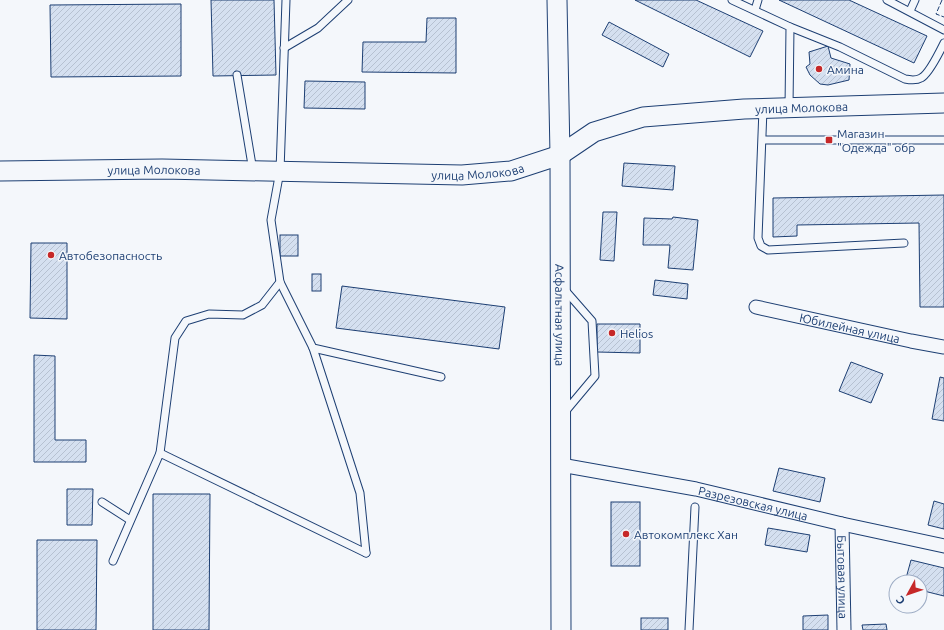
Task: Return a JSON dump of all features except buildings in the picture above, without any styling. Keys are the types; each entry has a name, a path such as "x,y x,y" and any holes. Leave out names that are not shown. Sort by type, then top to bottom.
{"street":[{"name":"Асфальтная улица","path":"557,0 560,155 561,630"},
{"name":"улица Молокова","path":"0,171 162,169 462,175 511,171 560,155 594,132 644,117 763,108 944,103"},
{"name":"Юбилейная улица","path":"756,307 944,347"},
{"name":"Разрезовская улица","path":"561,465 696,489 842,524 944,546"},
{"name":"Бытовая улица","path":"842,524 844,630"}],"lane":[{"path":"160,453 366,553 360,493 313,348 280,282 272,220 280,171 286,0"},
{"path":"284,48 318,28 348,0"},
{"path":"732,0 840,47 905,79 913,80 921,78 926,74 944,43"},
{"path":"755,10 758,0"},
{"path":"887,0 944,30"},
{"path":"910,11 915,0"},
{"path":"789,108 790,26"},
{"path":"237,75 253,171"},
{"path":"763,108 763,140 758,238 761,246 768,250 904,243"},
{"path":"763,140 944,140"},
{"path":"113,561 160,453 175,338 186,321 209,314 243,315 262,305 280,282"},
{"path":"560,284 592,321 595,376 561,416"},
{"path":"313,348 441,377"},
{"path":"102,502 130,520"},
{"path":"689,630 695,507"}],"fence":[{"path":"942,0 936,14 944,17"}],"place":[{"name":"Амина","path":"819,69"},
{"name":"Магазин \"Одежда\" обр","path":"829,140"},
{"name":"Автобезопасность","path":"51,255"},
{"name":"Helios","path":"612,333"},
{"name":"Автокомплекс Хан","path":"626,534"}]}
